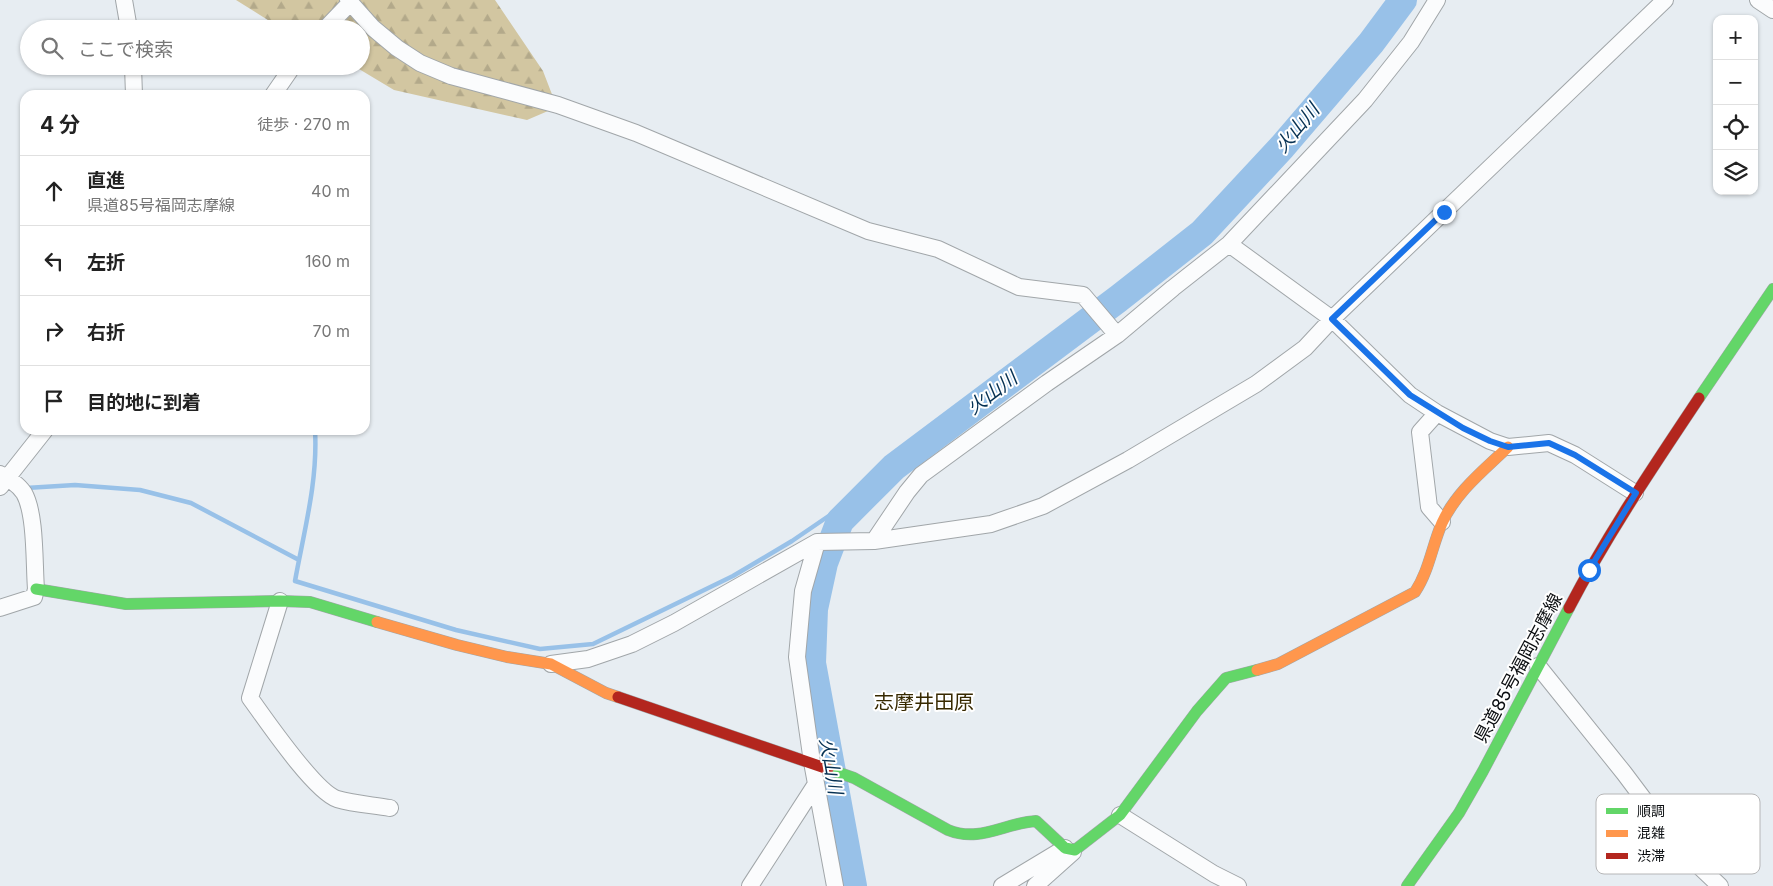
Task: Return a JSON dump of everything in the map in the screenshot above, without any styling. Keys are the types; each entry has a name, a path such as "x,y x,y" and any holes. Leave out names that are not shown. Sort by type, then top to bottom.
{"street":[{"path":"124,0 127,20"},
{"path":"874,541 907,492 921,475 1047,383 1229,244 1371,93 1411,42 1437,0"},
{"path":"36,589 126,604 310,602 457,645 507,657 552,664 588,659 632,644 817,542 874,541 991,524 1043,506 1128,460 1256,384 1305,348 1332,319 1666,0"},
{"path":"1758,0 1773,10"},
{"path":"333,20 349,1 366,20"},
{"path":"370,25 397,48 420,63 451,76 558,105 636,133 868,231 938,249 1019,286 1083,295 1114,330"},
{"path":"133,75 134,90"},
{"path":"276,90 287,75"},
{"path":"1229,244 1332,319 1410,395 1438,413 1490,441 1508,447 1549,443 1575,455 1636,493"},
{"name":"県道85号福岡志摩線","path":"1407,886 1459,813 1589,570 1636,493 1773,289"},
{"path":"1438,413 1420,432 1429,507 1442,522"},
{"path":"0,608 34,597 36,589 29,504 23,492 2,480 41,435"},
{"path":"1002,886 1070,849 1120,815 1197,711 1226,678 1278,664 1415,592 1422,583 1442,522 1458,496 1508,447"},
{"path":"817,542 803,590 798,657 812,762 835,886"},
{"path":"280,601 250,698 288,750 317,784 336,798 390,808"},
{"path":"552,664 606,692 854,778 948,830 964,835 1026,821 1036,821 1070,849"},
{"path":"1538,666 1640,794"},
{"path":"750,886 816,784"},
{"path":"1120,815 1238,886"},
{"path":"1035,886 1070,849"},
{"path":"1707,874 1720,886"}],"green space":[{"path":"236,0 495,0 543,71 553,97 548,111 527,120 394,90 369,75 370,20 268,20"}],"waterway":[{"name":"火山川","path":"853,886 812,663 814,609 824,563 840,521 894,467 1118,299 1202,233 1282,147 1371,43 1403,0"},
{"path":"315,435 312,487 295,581 456,630 540,649 593,644 733,576 792,541 836,511 861,498"},
{"path":"26,488 75,485 140,490 191,503 299,560"}],"traffic: fast":[{"path":"1699,398 1773,289"},
{"path":"36,589 126,604 310,602 377,622"},
{"path":"1407,886 1459,813 1569,608"},
{"path":"828,769 854,778 948,830 960,833 981,833 1024,822 1036,821 1065,848 1075,850 1120,815 1197,711 1226,678 1257,670"}],"traffic: slow":[{"path":"1257,670 1278,664 1415,592 1424,576 1442,523 1455,501 1471,482 1508,447"},
{"path":"377,622 457,645 507,657 551,664 606,693 618,697"}],"traffic: jam":[{"path":"1569,608 1615,528 1699,398"},
{"path":"618,697 828,769"}],"district":[{"name":"志摩井田原","path":"924,702"}],"route":[{"path":"1444,212 1332,319 1410,395 1463,428 1508,447 1549,443 1575,455 1636,493 1589,570"}]}
